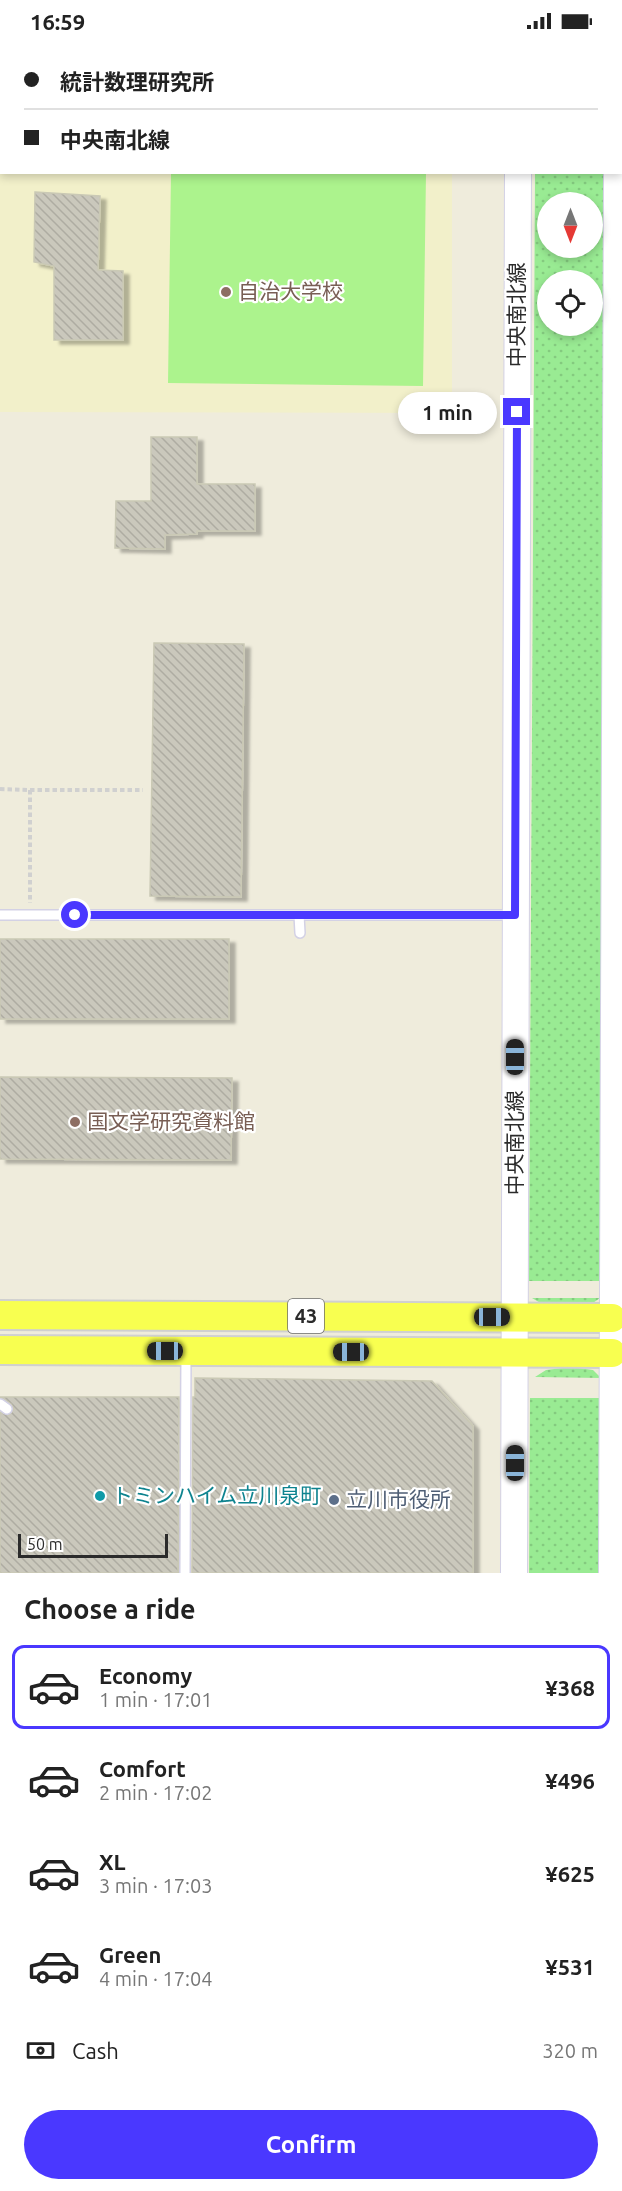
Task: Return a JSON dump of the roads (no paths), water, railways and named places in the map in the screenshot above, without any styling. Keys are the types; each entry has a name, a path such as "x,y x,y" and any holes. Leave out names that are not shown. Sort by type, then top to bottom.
{"main road":[{"name":"中央南北線","path":"514,1573 518,174"},
{"path":"612,1573 617,174"},
{"name":"43","path":"0,1315 612,1318"},
{"name":"43","path":"0,1350 612,1353"}],"lane":[{"path":"0,915 515,915"},
{"path":"299,915 300,933"},
{"path":"185,1573 186,1351"}],"place":[{"name":"自治大学校","path":"226,292"},
{"name":"国文学研究資料館","path":"75,1122"},
{"name":"トミンハイム立川泉町","path":"100,1496"},
{"name":"立川市役所","path":"334,1500"}]}
